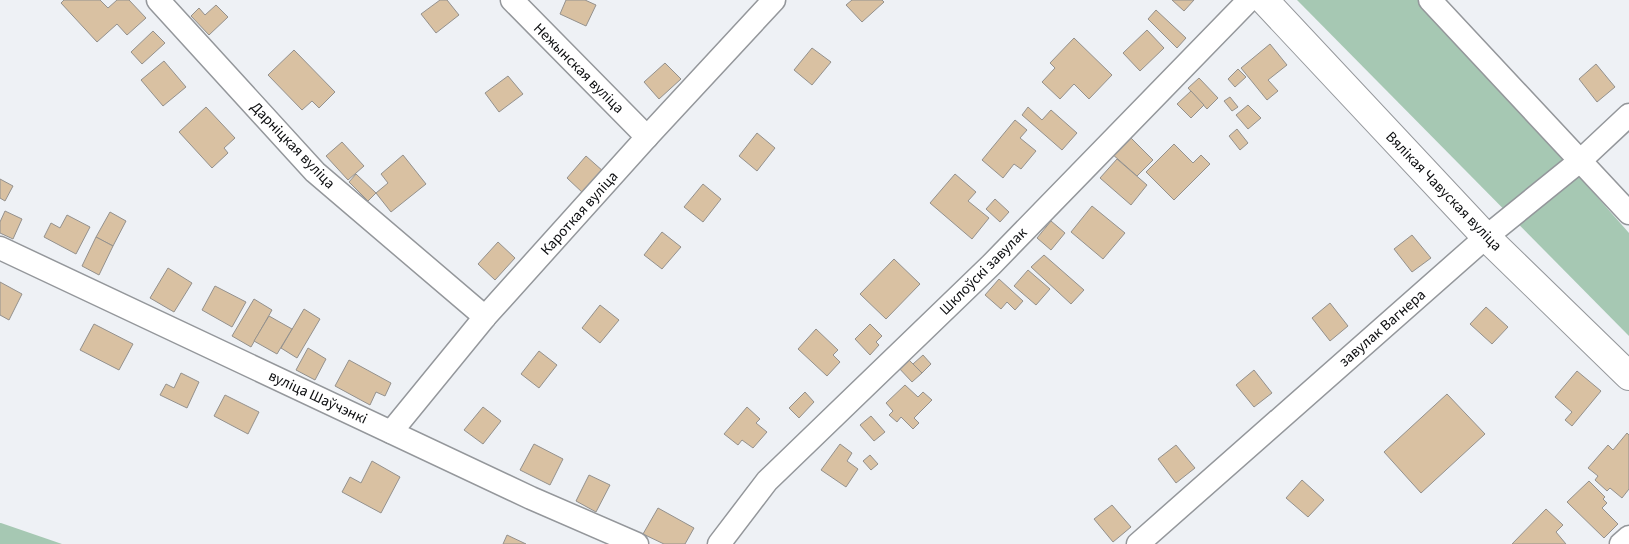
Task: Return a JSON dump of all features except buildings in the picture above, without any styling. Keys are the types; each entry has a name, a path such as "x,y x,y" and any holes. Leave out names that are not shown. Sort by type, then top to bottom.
{"main road":[{"name":"Вялікая Чавуская вуліца","path":"1264,0 1486,237 1629,376"}],"street":[{"name":"Дарніцкая вуліца","path":"158,0 315,172 485,318"},
{"name":"Нежынская вуліца","path":"512,0 647,137"},
{"name":"Кароткая вуліца","path":"391,432 485,318 647,137 774,0"},
{"name":"Шклоўскі завулак","path":"719,544 768,482 991,265 1249,0"},
{"path":"1430,0 1629,213"},
{"name":"завулак Вагнера","path":"1138,544 1486,237 1581,160 1629,115"},
{"name":"вуліца Шаўчэнкі","path":"0,248 531,498 637,544"},
{"path":"1621,544 1629,537"}],"green space":[{"path":"1297,0 1424,0 1629,233 1629,336"},
{"path":"1,523 62,544 0,544"}]}
